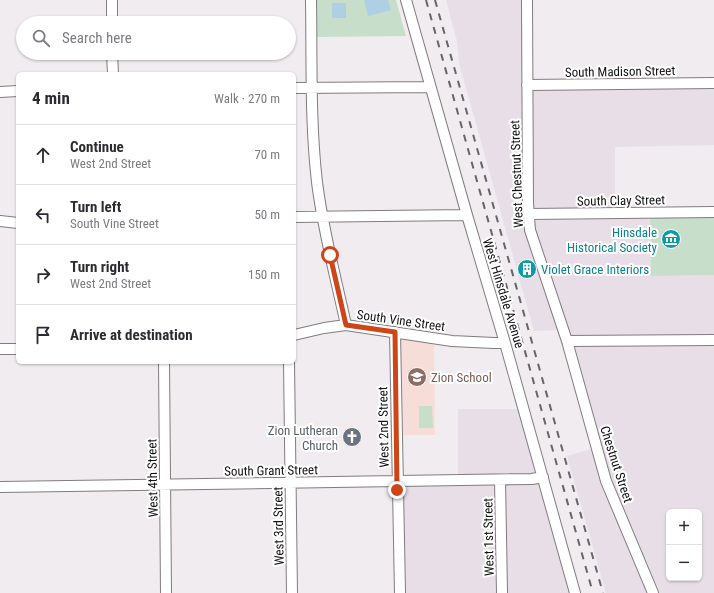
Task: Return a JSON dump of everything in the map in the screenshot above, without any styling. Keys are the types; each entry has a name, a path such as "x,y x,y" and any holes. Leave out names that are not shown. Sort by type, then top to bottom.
{"street":[{"path":"112,0 112,16"},
{"path":"312,0 315,164 322,217 346,325"},
{"name":"West Hinsdale Avenue","path":"406,0 505,343 575,593"},
{"name":"West Chestnut Street","path":"527,0 528,214 530,230 567,341"},
{"path":"112,60 113,72"},
{"name":"South Madison Street","path":"527,85 714,83"},
{"path":"296,88 430,87"},
{"path":"0,92 16,92"},
{"name":"South Clay Street","path":"528,214 714,212"},
{"path":"296,217 467,215"},
{"path":"0,221 16,223"},
{"name":"South Vine Street","path":"296,335 346,325 452,341 494,344 505,343"},
{"name":"West 2nd Street","path":"395,332 400,593"},
{"path":"567,341 714,340"},
{"name":"Chestnut Street","path":"567,341 606,481 653,593"},
{"path":"0,349 16,349"},
{"name":"West 4th Street","path":"164,364 166,593"},
{"name":"West 3rd Street","path":"289,364 292,593"},
{"name":"South Grant Street","path":"0,487 397,480 500,480 532,479 543,477"},
{"name":"West 1st Street","path":"500,480 502,593"}],"shaded area":[{"path":"446,0 524,0 525,212 562,330 534,331 459,63 457,41"},
{"path":"714,87 714,145 615,147 615,208 533,208 532,89"},
{"path":"650,216 651,276 714,275 714,335 570,335 535,230 533,218"},
{"name":"Zion School","path":"400,337 434,342 435,435 401,435"},
{"path":"571,344 714,344 714,593 656,593 610,484"},
{"path":"458,409 519,409 538,476 458,477"},
{"path":"595,448 650,593 606,593 567,456"},
{"path":"538,483 570,593 506,593 504,484"},
{"path":"399,484 497,484 498,593 401,593"}],"green space":[{"path":"316,0 396,0 406,36 317,37"},
{"path":"714,215 714,275 651,276 650,216"},
{"path":"419,406 432,406 433,428 419,428"}],"water":[{"path":"364,0 388,0 391,10 368,16"},
{"path":"332,3 346,3 346,18 332,18"}],"railway":[{"path":"426,0 593,593"},
{"path":"435,0 603,593"}],"place":[{"name":"Hinsdale Historical Society","path":"671,239"},
{"name":"Violet Grace Interiors","path":"527,269"},
{"name":"Zion School","path":"417,377"},
{"name":"Zion Lutheran Church","path":"352,437"}],"route":[{"path":"330,255 346,325 395,332 397,490"}]}
